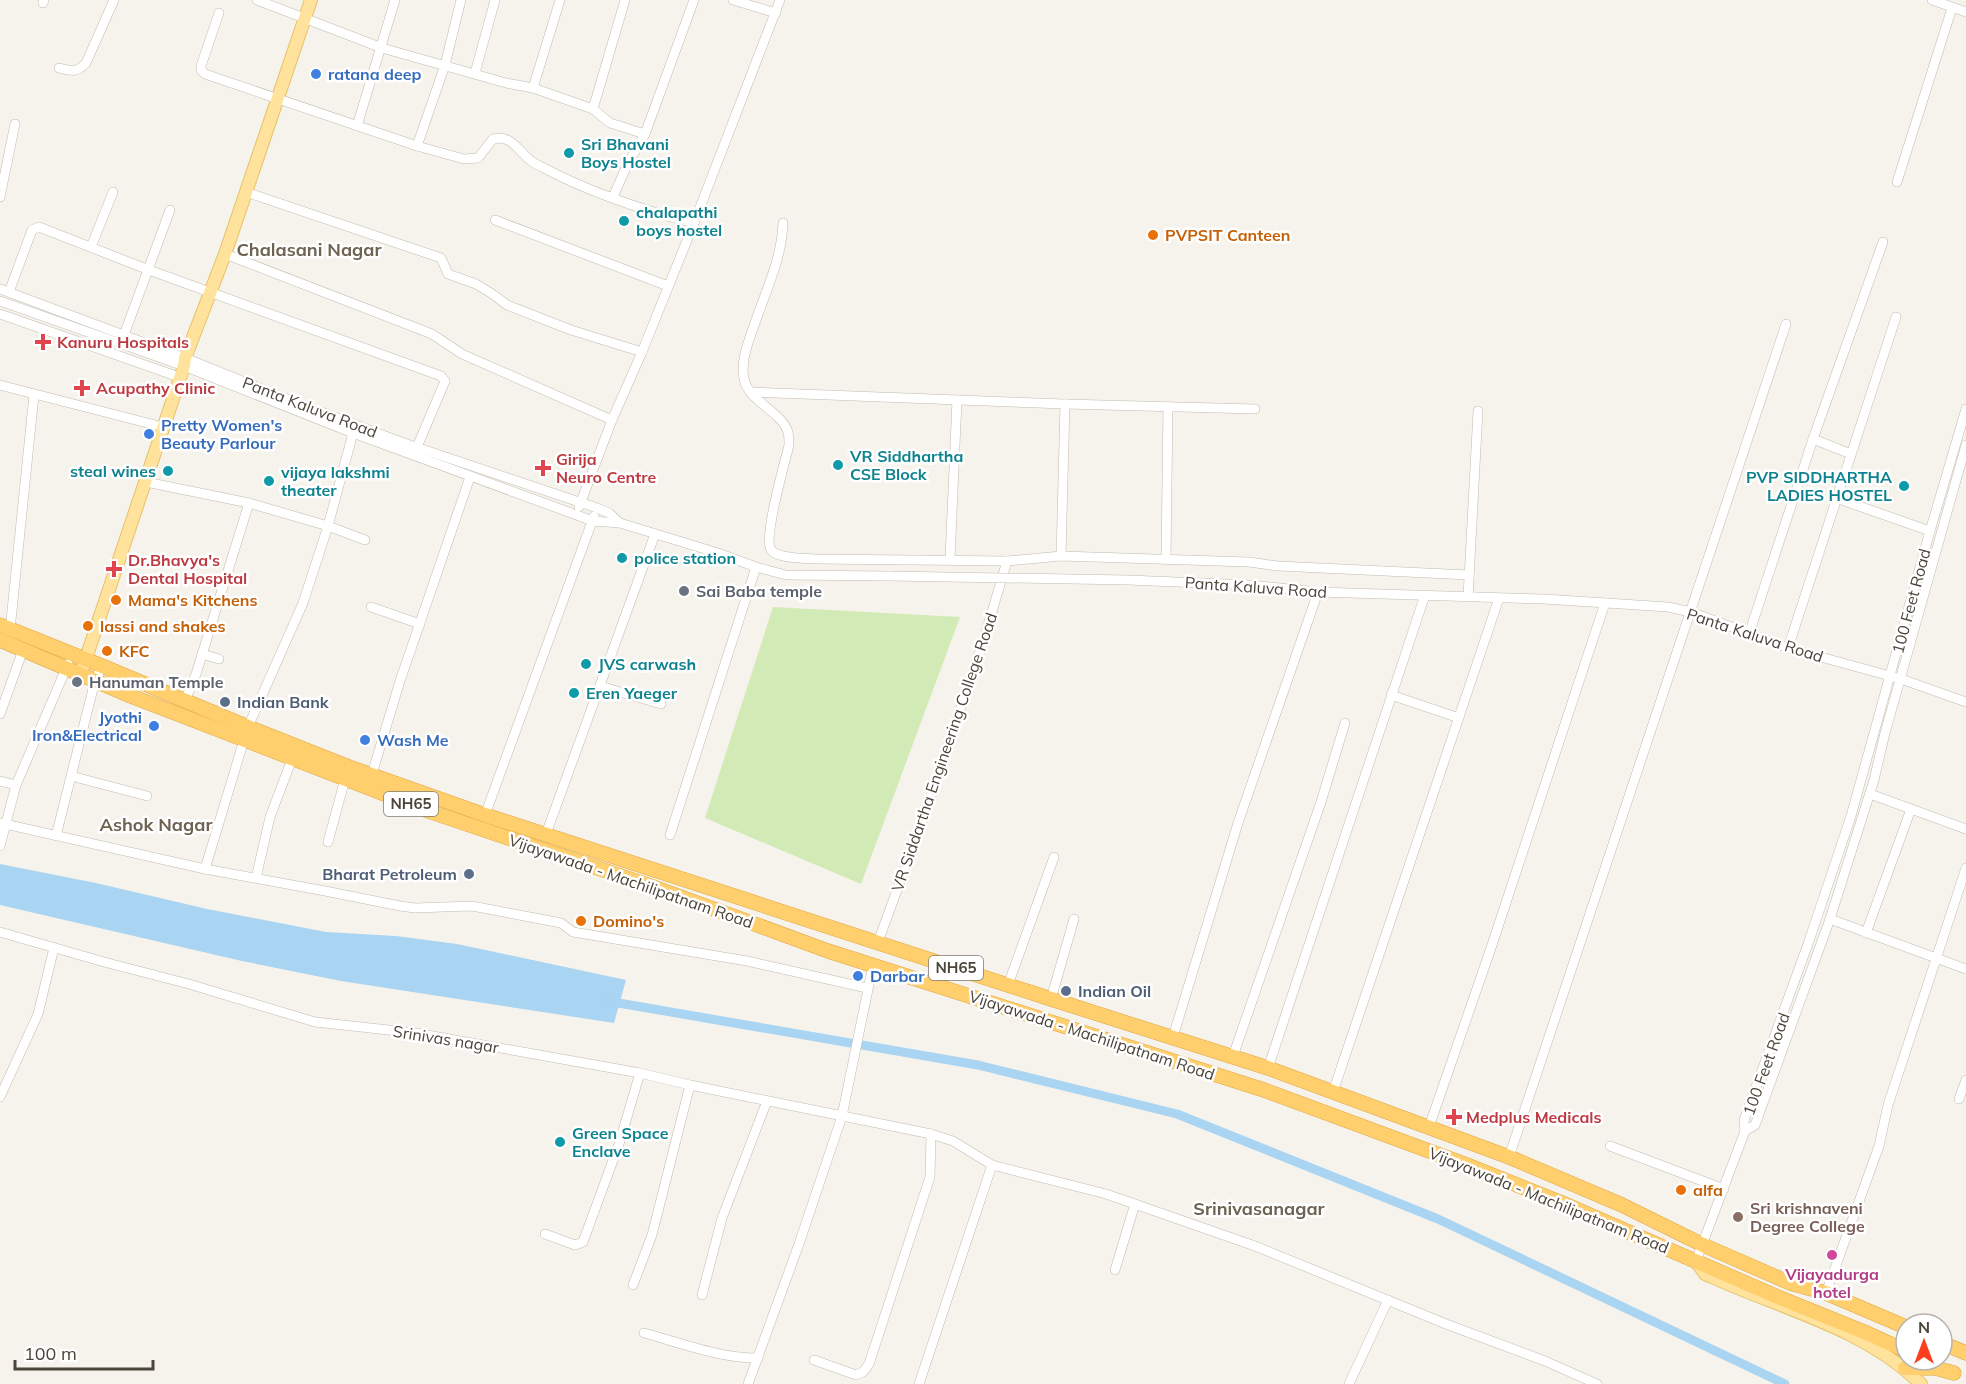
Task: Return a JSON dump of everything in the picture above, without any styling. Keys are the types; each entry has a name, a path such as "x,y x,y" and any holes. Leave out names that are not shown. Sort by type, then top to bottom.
{"highway":[{"name":"Vijayawada - Machilipatnam Road","path":"5,627 185,701 292,759 431,812 645,884 828,951 1264,1090 1467,1165 1611,1224 1894,1346"},
{"name":"Vijayawada - Machilipatnam Road","path":"0,640 95,681 246,734 372,774 485,815 1268,1068 1509,1157 1622,1205 1703,1245 1790,1283 1827,1293 1894,1322"},
{"path":"1611,1224 1622,1205"}],"main road":[{"path":"80,674 79,657 146,482 183,367 225,254 311,0"},
{"path":"1696,1261 1705,1274 1837,1329 1872,1346 1894,1361"},
{"path":"1909,1372 1921,1384"}],"street":[{"path":"60,68 74,71 81,69 86,63 114,0"},
{"path":"257,0 382,48 533,88 593,109 610,123 645,134"},
{"path":"357,126 395,0"},
{"path":"417,146 445,65 462,0"},
{"path":"475,73 495,0"},
{"path":"533,88 560,0"},
{"path":"593,109 625,0"},
{"path":"613,197 627,165 645,134 694,0"},
{"path":"732,0 776,13"},
{"path":"575,514 694,223 780,0"},
{"path":"1932,0 1966,12"},
{"path":"1897,182 1952,8"},
{"path":"219,13 201,66 205,74 417,146 471,160 478,158 493,139 503,138 512,141 530,160 566,179 653,213 694,223"},
{"path":"0,197 15,124"},
{"path":"91,247 113,192"},
{"path":"246,192 441,258 448,274 476,285 507,305 571,330 642,352"},
{"path":"124,335 170,210"},
{"path":"495,220 668,286"},
{"path":"783,223 781,249 746,349 744,366 744,380 750,392 782,421 789,434 789,445 769,539 774,552 790,557 816,559 1007,561 1061,556 1167,559 1469,575"},
{"path":"4,290 32,230 39,227 149,270 444,378 442,391 417,447"},
{"path":"1749,634 1813,439 1883,242"},
{"path":"225,254 432,334 462,354 612,420"},
{"name":"Panta Kaluva Road","path":"4,290 124,335 183,367 292,401 417,447 597,507 609,513 620,523"},
{"name":"Panta Kaluva Road","path":"0,301 593,521 620,523 786,575 1128,580 1250,585 1318,592 1544,599 1668,607 1716,620 1788,648 1901,679 1966,702"},
{"path":"0,314 183,367"},
{"path":"1788,648 1896,317"},
{"path":"1509,1157 1786,324"},
{"path":"0,385 163,427"},
{"path":"750,392 1255,409"},
{"path":"5,627 34,395"},
{"path":"950,559 957,400"},
{"path":"1061,556 1065,404"},
{"path":"1167,559 1168,407"},
{"name":"100 Feet Road","path":"1966,409 1851,816 1808,944 1744,1120 1745,1131 1755,1125 1830,919 1870,794 1966,445"},
{"path":"1468,597 1478,411"},
{"path":"205,869 246,734 303,603 328,526 353,433"},
{"path":"1813,439 1851,454"},
{"path":"372,774 400,681 470,477"},
{"path":"146,482 249,503 328,526 365,540"},
{"path":"1836,498 1930,531"},
{"path":"185,701 196,674 249,503"},
{"path":"485,815 597,507"},
{"path":"546,834 655,534"},
{"name":"VR Siddartha Engineering College Road","path":"878,942 935,785 984,639 1007,561"},
{"path":"670,835 756,567"},
{"path":"1173,1037 1238,823 1318,592"},
{"path":"1268,1068 1425,595"},
{"path":"1333,1092 1499,598"},
{"path":"1429,1127 1605,603"},
{"path":"371,608 420,624"},
{"path":"0,714 23,650"},
{"path":"202,654 219,659"},
{"path":"0,846 3,823 16,785 66,667 79,657"},
{"path":"56,836 95,681 102,666"},
{"path":"600,686 661,704"},
{"path":"1391,695 1460,718"},
{"path":"1233,1056 1321,802 1345,723"},
{"path":"256,878 270,817 292,759"},
{"path":"71,776 147,796"},
{"path":"328,842 345,779"},
{"path":"0,781 16,785"},
{"path":"1870,794 1966,829"},
{"path":"1866,933 1911,809"},
{"path":"3,823 205,869 400,906 416,908 472,906 561,923 573,932 747,961 867,988"},
{"path":"1008,985 1054,857"},
{"path":"1827,1293 1879,1146 1888,1105 1966,868"},
{"path":"1051,999 1074,919"},
{"path":"1830,919 1966,969"},
{"name":"Srinivas nagar","path":"0,932 189,984 315,1022 416,1033 640,1073 931,1134 953,1141 992,1166 1106,1194 1255,1246 1545,1361 1597,1384"},
{"path":"0,1097 38,1014 54,948"},
{"path":"748,1384 842,1116 873,965"},
{"path":"545,1234 575,1245 583,1242 620,1144 640,1073"},
{"path":"1959,1099 1966,1080"},
{"path":"633,1285 652,1235 690,1085"},
{"path":"702,1295 722,1218 767,1101"},
{"path":"1696,1261 1745,1131"},
{"path":"814,1360 856,1375 863,1372 869,1364 930,1177 931,1134"},
{"path":"1610,1146 1724,1189"},
{"path":"919,1384 992,1166"},
{"path":"1115,1270 1135,1204"},
{"path":"1349,1384 1388,1300"},
{"path":"644,1333 720,1354 758,1358"}],"green space":[{"path":"773,607 960,617 861,884 705,818"}],"water":[{"path":"0,864 326,932 396,936 457,944 626,980 614,1023 341,981 242,961 0,905"}],"waterway":[{"path":"607,1001 978,1065 1177,1114 1438,1219 1785,1384"}],"place":[{"name":"ratana deep","path":"316,74"},
{"name":"Sri Bhavani Boys Hostel","path":"569,153"},
{"name":"chalapathi boys hostel","path":"624,221"},
{"name":"PVPSIT Canteen","path":"1153,235"},
{"name":"Kanuru Hospitals","path":"43,342"},
{"name":"Acupathy Clinic","path":"82,388"},
{"name":"Pretty Women's Beauty Parlour","path":"149,434"},
{"name":"VR Siddhartha CSE Block","path":"838,465"},
{"name":"Girija Neuro Centre","path":"543,468"},
{"name":"steal wines","path":"168,471"},
{"name":"vijaya lakshmi theater","path":"269,481"},
{"name":"PVP SIDDHARTHA LADIES HOSTEL","path":"1904,486"},
{"name":"police station","path":"622,558"},
{"name":"Dr.Bhavya's Dental Hospital","path":"114,569"},
{"name":"Sai Baba temple","path":"684,591"},
{"name":"Mama's Kitchens","path":"116,600"},
{"name":"lassi and shakes","path":"88,626"},
{"name":"KFC","path":"107,651"},
{"name":"JVS carwash","path":"586,664"},
{"name":"Hanuman Temple","path":"77,682"},
{"name":"Eren Yaeger","path":"574,693"},
{"name":"Indian Bank","path":"225,702"},
{"name":"Jyothi Iron&Electrical","path":"154,726"},
{"name":"Wash Me","path":"365,740"},
{"name":"Bharat Petroleum","path":"469,874"},
{"name":"Domino's","path":"581,921"},
{"name":"Darbar","path":"858,976"},
{"name":"Indian Oil","path":"1066,991"},
{"name":"Medplus Medicals","path":"1454,1117"},
{"name":"Green Space Enclave","path":"560,1142"},
{"name":"alfa","path":"1681,1190"},
{"name":"Sri krishnaveni Degree College","path":"1738,1217"},
{"name":"Vijayadurga hotel","path":"1832,1255"}],"district":[{"name":"Chalasani Nagar","path":"309,250"},
{"name":"Ashok Nagar","path":"156,825"},
{"name":"Srinivasanagar","path":"1259,1209"}]}
